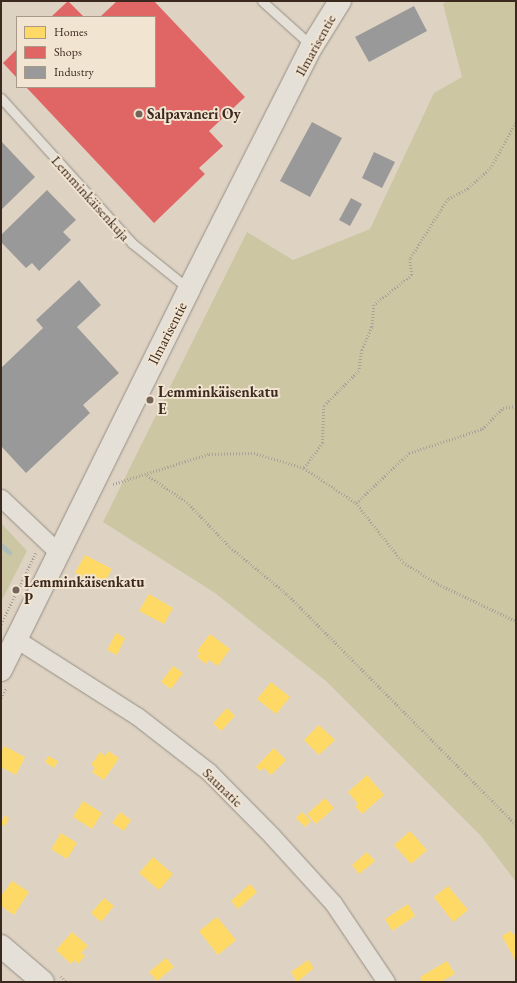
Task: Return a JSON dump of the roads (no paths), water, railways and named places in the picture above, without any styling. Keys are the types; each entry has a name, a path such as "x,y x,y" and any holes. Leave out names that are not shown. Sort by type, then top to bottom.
{"street":[{"name":"Ilmarisentie","path":"1,670 8,632 50,545 189,289 312,46 340,1"},
{"path":"1,498 50,545"},
{"name":"Saunatie","path":"8,632 136,716 208,771 272,836 333,903 386,982"},
{"path":"1,946 43,982"}],"lane":[{"path":"262,1 312,46"},
{"name":"Lemminkäisenkuja","path":"1,98 132,243 189,289"}],"waterway":[{"path":"1,545 9,552"}],"place":[{"name":"Salpavaneri Oy","path":"139,114"},
{"name":"Lemminkäisenkatu E","path":"150,400"},
{"name":"Lemminkäisenkatu P","path":"16,590"}]}
